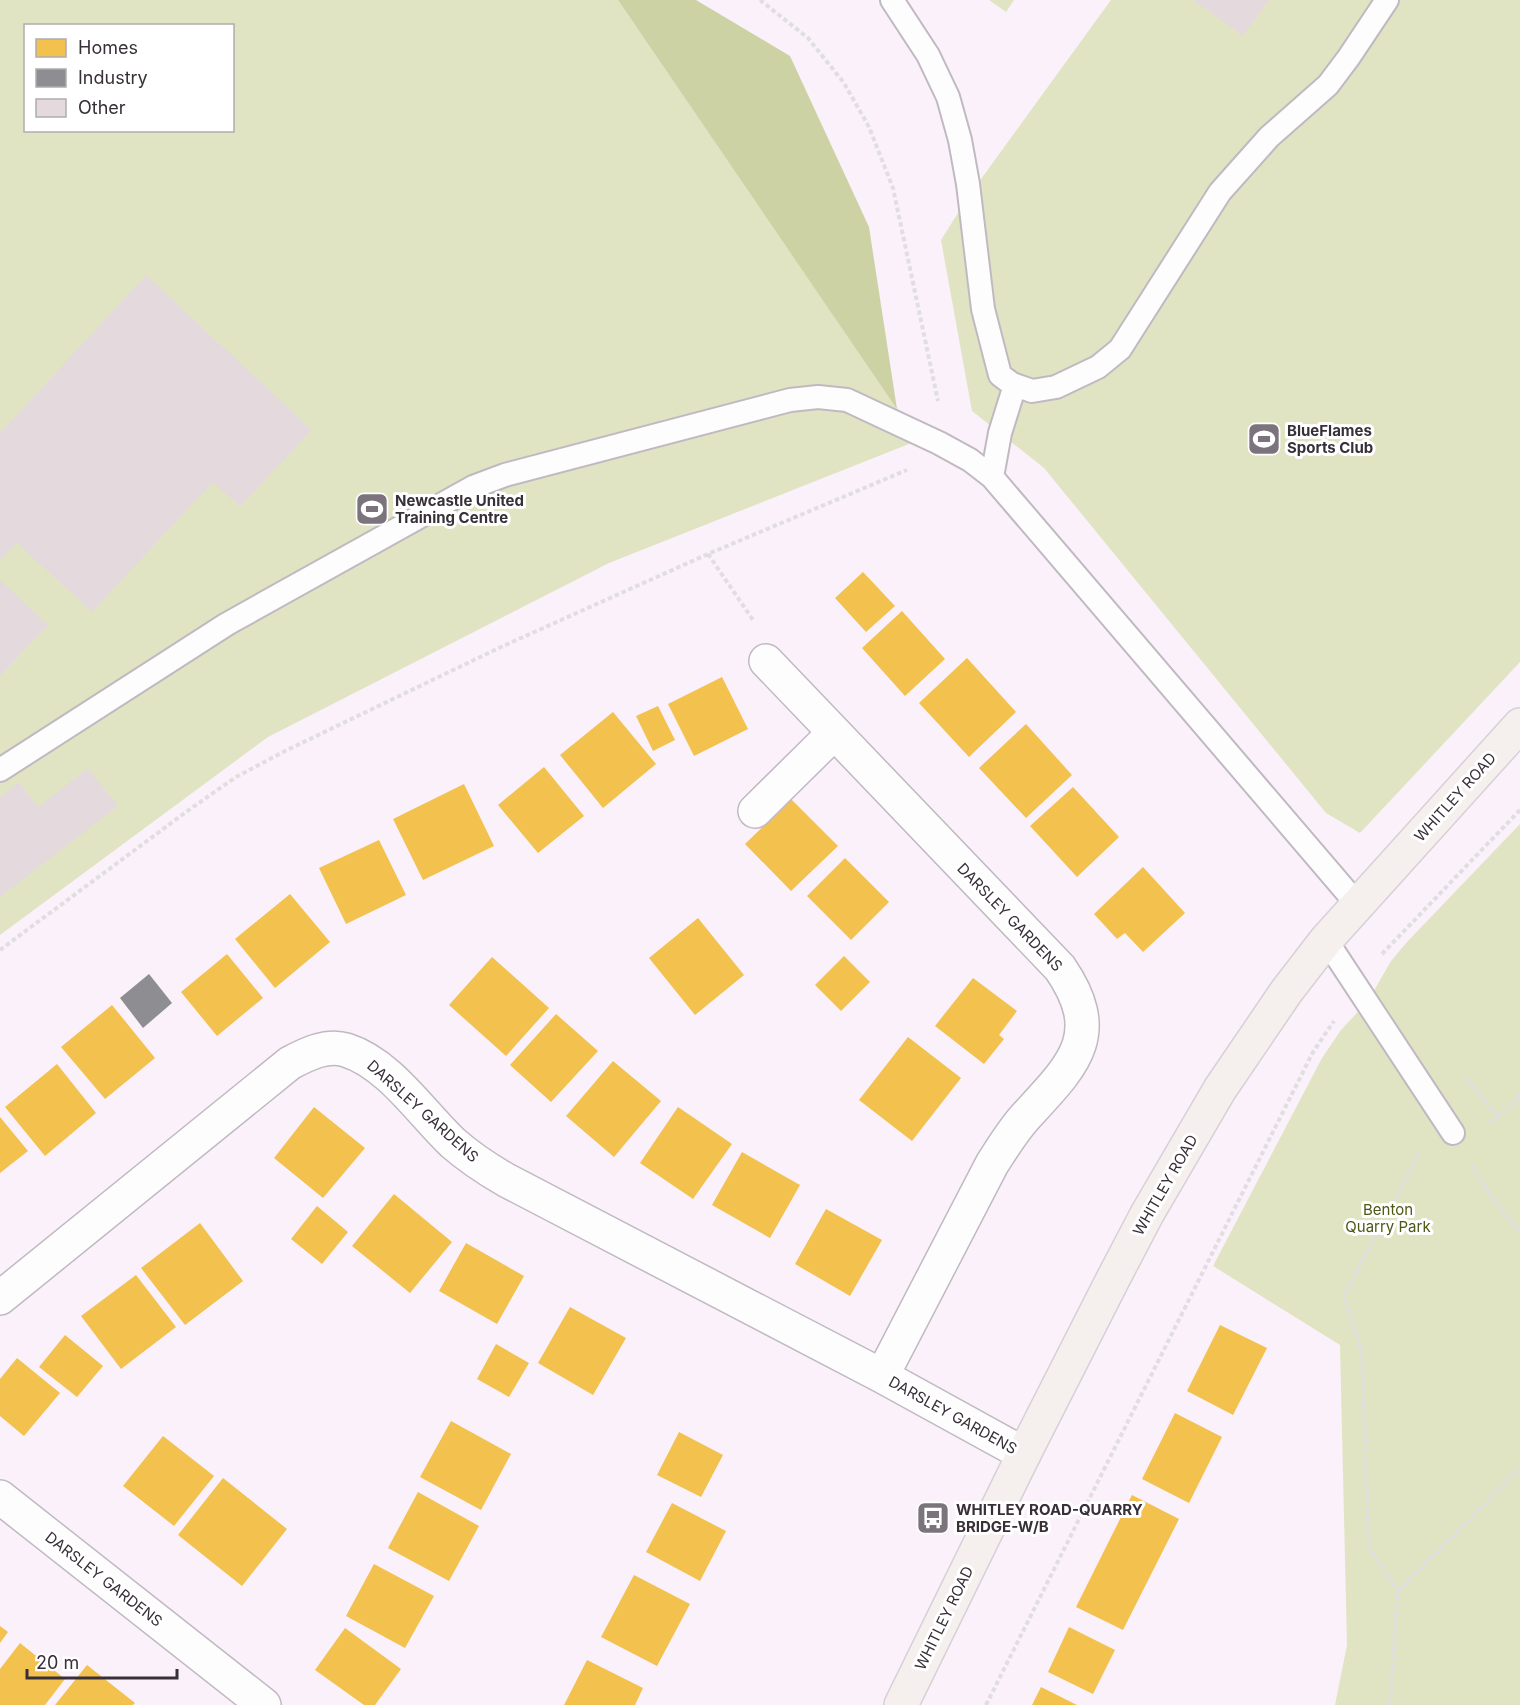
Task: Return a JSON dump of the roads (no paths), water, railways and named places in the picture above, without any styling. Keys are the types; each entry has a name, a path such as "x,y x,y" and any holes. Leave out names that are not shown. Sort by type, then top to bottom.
{"main road":[{"name":"WHITLEY ROAD","path":"901,1705 1024,1454 1147,1214 1220,1089 1286,992 1326,940 1520,725"}],"street":[{"name":"DARSLEY GARDENS","path":"766,661 1060,968 1072,984 1080,1003 1082,1023 1079,1046 1070,1066 1008,1139 992,1164 882,1376"},
{"path":"755,811 834,734"},
{"name":"DARSLEY GARDENS","path":"0,1298 290,1063 309,1053 326,1049 345,1049 366,1059 391,1079 452,1142 473,1160 506,1180 882,1376 1024,1454"},
{"name":"DARSLEY GARDENS","path":"0,1497 264,1705"}],"lane":[{"path":"892,0 928,55 948,97 960,140 968,184 983,309 1000,375 1032,391 1056,387 1098,367 1120,349 1220,192 1269,137 1328,85 1387,0"},
{"path":"992,477 1000,433 1016,385"},
{"path":"0,770 227,624 473,487 505,475 790,400 819,397 847,400 939,443 970,460 992,477 1357,904"},
{"path":"1326,940 1456,1139"}],"place":[{"name":"BlueFlames Sports Club","path":"1264,439"},
{"name":"Newcastle United Training Centre","path":"372,509"},
{"name":"WHITLEY ROAD-QUARRY BRIDGE-W/B","path":"933,1518"}],"park label":[{"name":"Benton Quarry Park","path":"1388,1218"}]}
